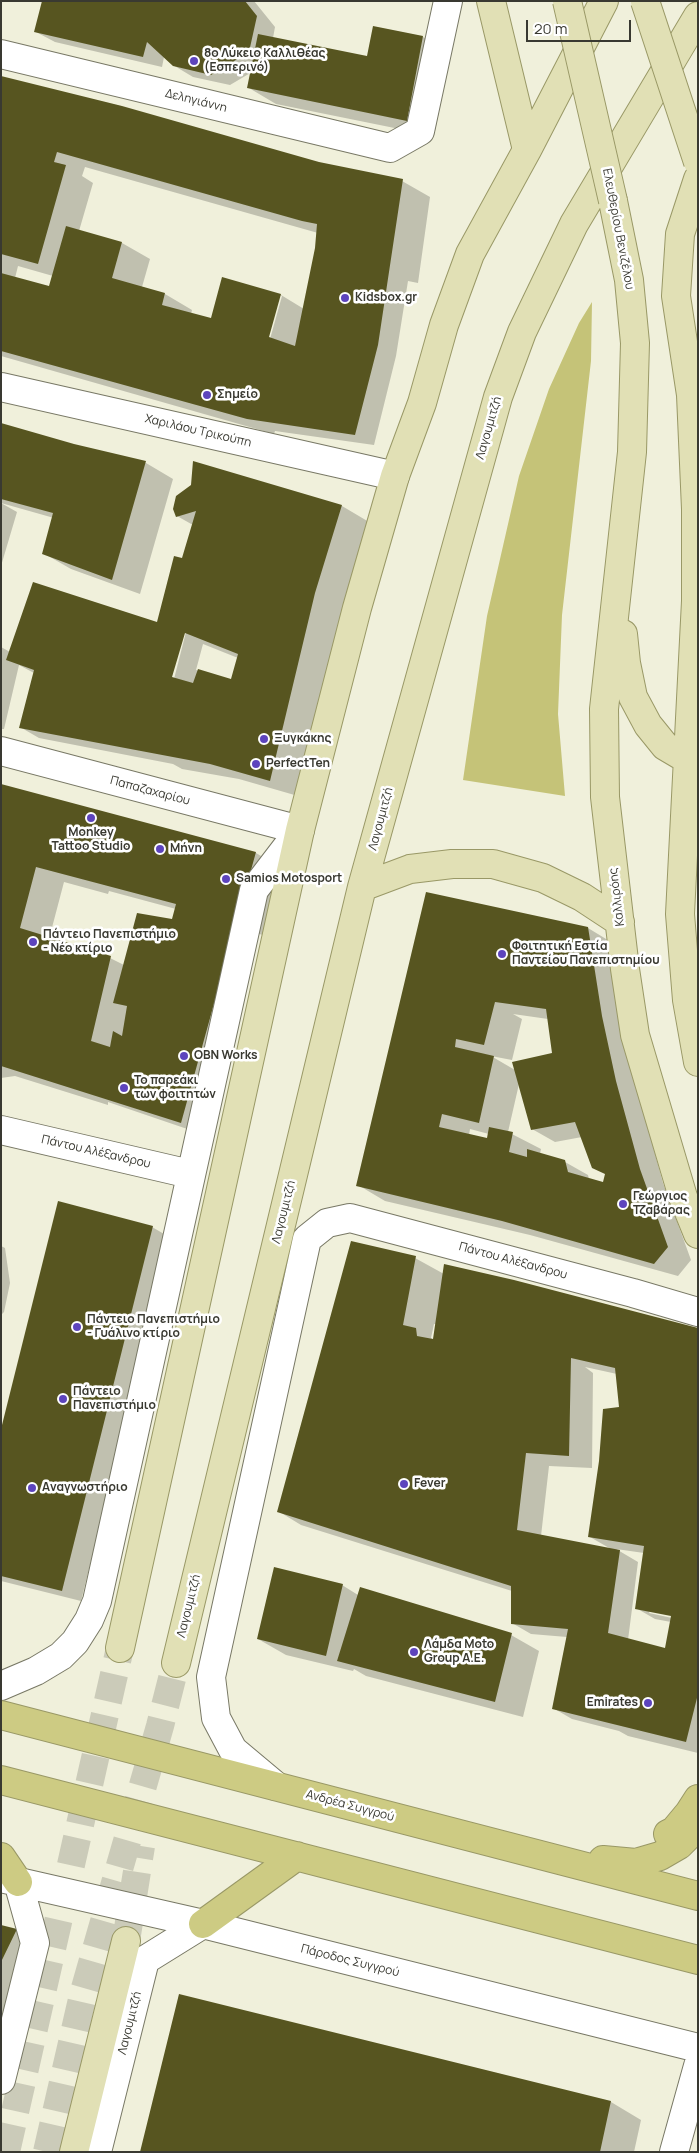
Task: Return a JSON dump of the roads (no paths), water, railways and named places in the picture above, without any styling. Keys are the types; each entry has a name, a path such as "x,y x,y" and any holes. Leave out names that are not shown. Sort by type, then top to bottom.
{"highway":[{"name":"Ανδρέα Συγγρού","path":"1,1715 698,1896"},
{"path":"1,1780 698,1960"},
{"path":"612,1860 674,1831 690,1814 698,1799"},
{"path":"550,1858 612,1860 636,1863 660,1856 679,1845 698,1826"},
{"path":"203,1924 297,1856"},
{"path":"1,1857 10,1880"}],"main road":[{"path":"491,1 527,150"},
{"name":"Ελευθερίου Βενιζέλου","path":"567,1 624,246 635,343 632,452 617,580"},
{"path":"120,1648 300,830 357,608 395,476 422,404 444,325 470,254 527,150 604,1"},
{"path":"645,1 698,162"},
{"name":"Λαγουμιτζή","path":"176,1663 362,887 498,397 522,332 574,224 698,16"},
{"path":"698,179 680,234 676,296 691,395 696,509 692,761 680,914 687,1000 698,1062"},
{"path":"617,580 626,663 633,697 648,725 665,746 692,761"},
{"name":"Καλλιρόης","path":"617,580 604,709 604,767 605,796 620,922 635,1035 683,1197 698,1234"},
{"path":"362,887 410,869 452,864 493,864 543,878 582,897 620,922"},
{"path":"74,2152 126,1941"}],"street":[{"name":"Δεληγιάννη","path":"1,54 390,148 420,132 448,1"},
{"name":"Χαριλάου Τρικούπη","path":"1,386 395,476"},
{"name":"Παπαζαχαρίου","path":"1,751 300,830"},
{"path":"1,1686 36,1671 61,1656 75,1642 97,1601 254,890 300,830"},
{"name":"Πάντου Αλέξανδρου","path":"1,1130 190,1174"},
{"name":"Πάντου Αλέξανδρου","path":"276,1786 234,1750 216,1718 211,1677 307,1239 327,1223 350,1218 698,1312"},
{"path":"1,2080 35,1943 10,1880"},
{"name":"Πάροδος Συγγρού","path":"10,1880 203,1924 698,2048"},
{"name":"Λαγουμιτζή","path":"97,2152 145,1960 203,1924"},
{"path":"674,2152 698,2066"}],"tunnel":[{"path":"6,2152 120,1648"},
{"path":"47,2152 83,1995 160,1726 176,1663"},
{"path":"126,1941 141,1846"}],"place":[{"name":"8ο Λύκειο Καλλιθέας (Εσπερινό)","path":"194,61"},
{"name":"Kidsbox.gr","path":"345,298"},
{"name":"Σημείο","path":"207,395"},
{"name":"Ξυγκάκης","path":"264,739"},
{"name":"PerfectTen","path":"256,764"},
{"name":"Monkey Tattoo Studio","path":"91,818"},
{"name":"Μήνη","path":"160,849"},
{"name":"Samios Motosport","path":"226,879"},
{"name":"Πάντειο Πανεπιστήμιο - Νέο κτίριο","path":"33,942"},
{"name":"Φοιτητική Εστία Παντείου Πανεπιστημίου","path":"502,954"},
{"name":"OBN Works","path":"184,1056"},
{"name":"Το παρεάκι των φοιτητών","path":"124,1088"},
{"name":"Γεώργιος Τζαβάρας","path":"623,1204"},
{"name":"Πάντειο Πανεπιστήμιο - Γυάλινο κτίριο","path":"77,1327"},
{"name":"Πάντειο Πανεπιστήμιο","path":"63,1399"},
{"name":"Fever","path":"404,1484"},
{"name":"Aναγνωστήριο","path":"32,1488"},
{"name":"Λάμδα Moto Group Α.Ε.","path":"414,1652"},
{"name":"Emirates","path":"648,1703"}]}
